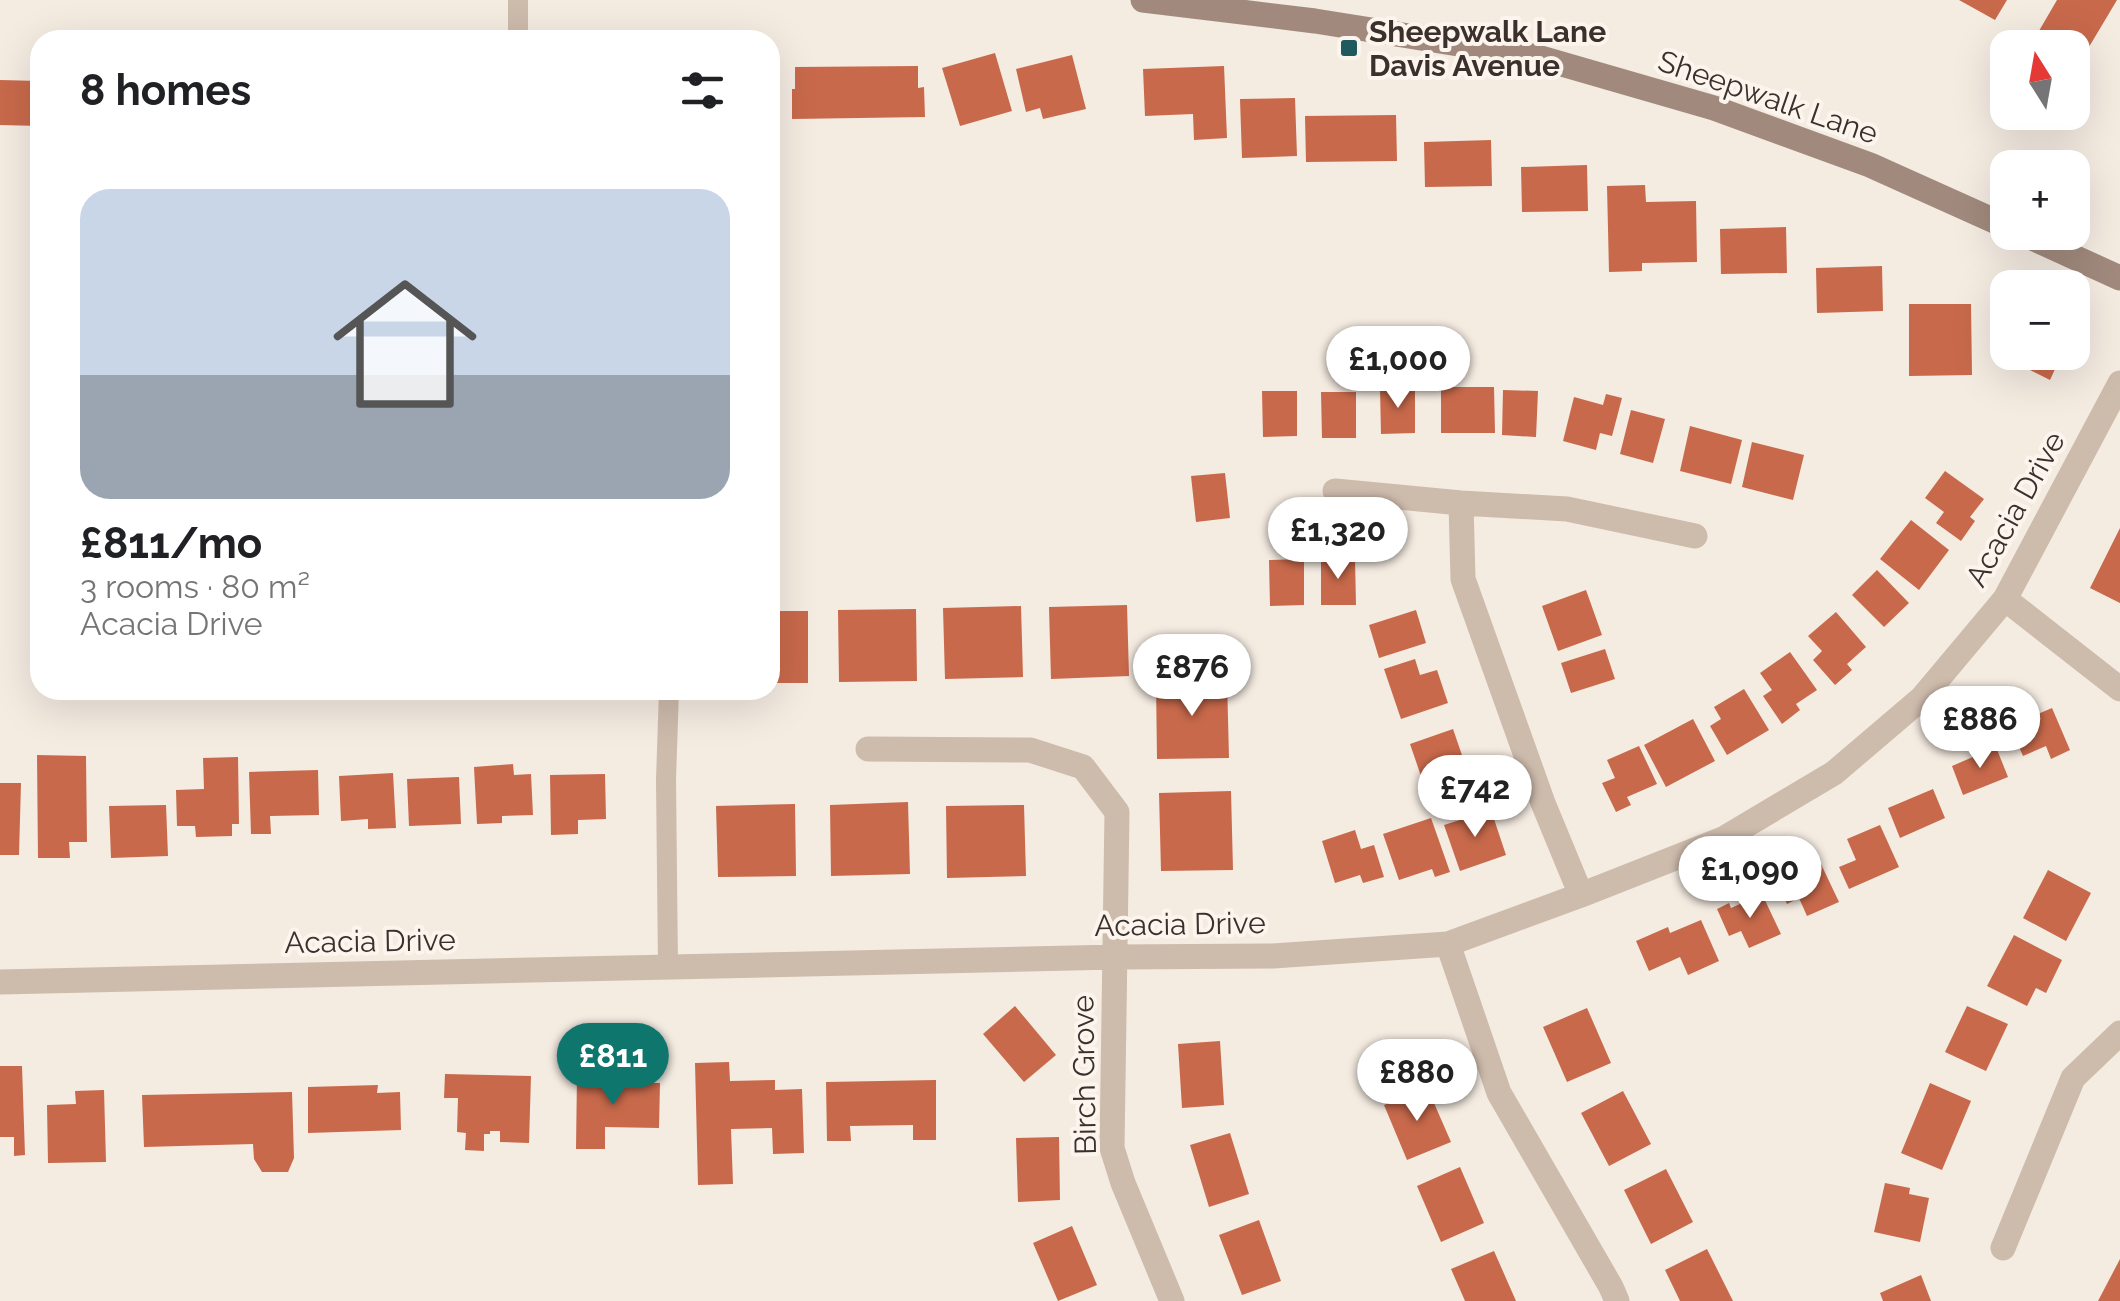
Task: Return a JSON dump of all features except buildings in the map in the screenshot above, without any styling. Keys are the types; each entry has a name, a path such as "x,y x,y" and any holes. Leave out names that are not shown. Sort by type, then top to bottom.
{"main road":[{"name":"Sheepwalk Lane","path":"1143,0 1316,21 1534,56 1731,114 1870,165 1990,219"},
{"path":"2059,250 2120,278"}],"street":[{"name":"Acacia Drive","path":"0,982 1274,956 1448,944 1723,839 1834,774 1922,698 2006,600 2120,383"},
{"path":"1335,492 1567,509 1696,536"},
{"path":"1460,503 1464,579 1542,804 1580,895"},
{"path":"2006,600 2120,689"},
{"name":"Birch Grove","path":"868,749 1030,750 1083,767 1117,812 1112,1148 1172,1301"},
{"path":"1448,944 1499,1094 1617,1301"},
{"path":"2004,1248 2073,1078 2120,1033"}],"lane":[{"path":"518,0 518,30"},
{"path":"668,967 669,700"}],"place":[{"name":"Sheepwalk Lane Davis Avenue","path":"1349,48"}]}
